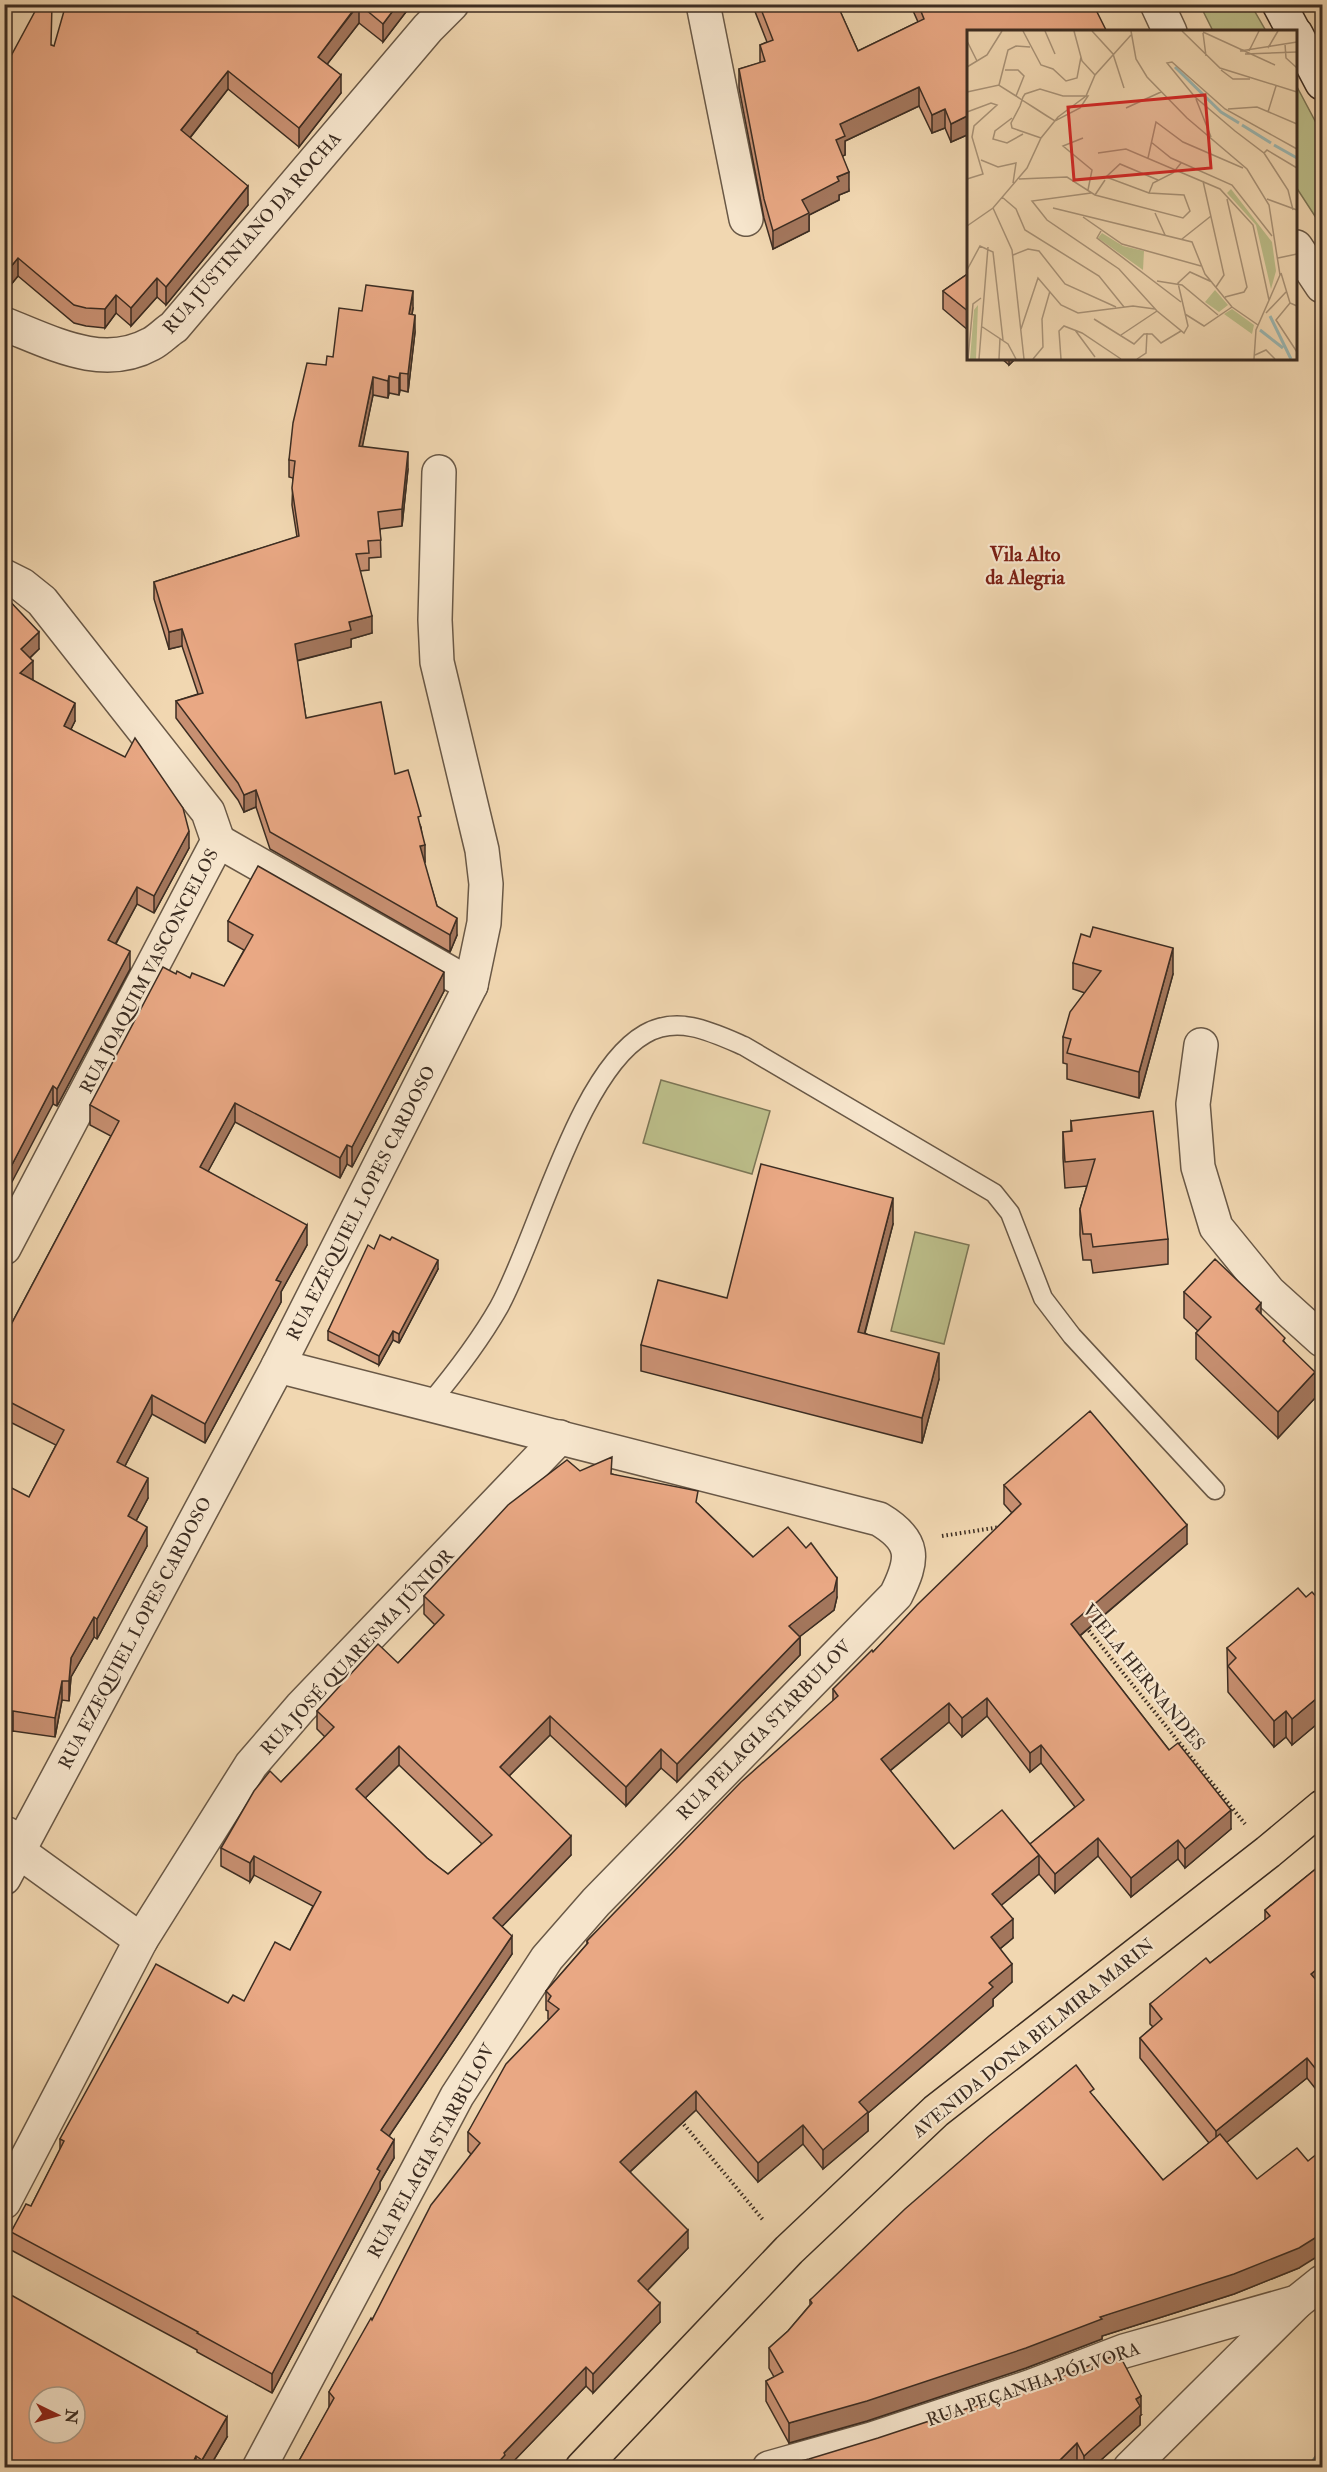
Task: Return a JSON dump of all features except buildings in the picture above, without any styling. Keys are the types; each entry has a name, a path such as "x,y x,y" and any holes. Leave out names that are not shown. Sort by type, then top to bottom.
{"main road":[{"name":"AVENIDA DONA BELMIRA MARIN","path":"582,2468 789,2250 936,2111 1323,1807"}],"street":[{"name":"RUA JUSTINIANO DA ROCHA","path":"4,324 69,349 96,356 124,355 152,344 174,327 452,4"},
{"path":"703,4 746,219"},
{"path":"1157,4 1169,30"},
{"path":"1279,4 1293,30"},
{"path":"1297,36 1323,82"},
{"path":"1297,248 1323,286"},
{"name":"RUA EZEQUIEL LOPES CARDOSO","path":"9,1853 278,1366 471,985 484,923 486,884 482,850 437,662 435,620 439,472"},
{"name":"RUA JOAQUIM VASCONCELOS","path":"4,576 22,585 42,600 208,812 218,841 4,1248"},
{"path":"218,841 471,985"},
{"path":"1201,1046 1193,1104 1198,1167 1216,1227 1269,1292 1323,1340"},
{"path":"278,1366 879,1519 893,1528 906,1542"},
{"name":"RUA JOSÉ QUARESMA JÚNIOR","path":"4,2202 141,1940 251,1765 301,1707 560,1437"},
{"name":"RUA PELAGIA STARBULOV","path":"258,2468 457,2096 547,1958 596,1902 896,1595 905,1577 910,1557 906,1542"},
{"path":"9,1853 141,1940"},
{"path":"1130,2468 1297,2302 1323,2282"},
{"name":"RUA PEÇANHA PÓLVORA","path":"769,2468 883,2436 1032,2386 1124,2351 1297,2302"}],"lane":[{"path":"430,1403 474,1347 499,1306 580,1117 608,1068 630,1045 645,1034 662,1027 687,1025 712,1032 744,1046 994,1193 1010,1213 1043,1298 1072,1336 1215,1490"}],"path":[{"path":"906,1542 1005,1527"},
{"name":"VIELA HERNANDES","path":"1079,1618 1234,1810"},
{"path":"675,2113 789,2250"}],"green space":[{"path":"1200,5 1251,5 1265,30 1212,30"},
{"path":"1297,87 1322,134 1322,227 1297,189"},
{"path":"661,1080 770,1111 752,1174 643,1143"},
{"path":"915,1232 969,1245 944,1344 891,1331"}],"waterway":[{"path":"1313,2468 1322,2456"}],"district":[{"name":"Vila Alto da Alegria","path":"1025,566"}]}
